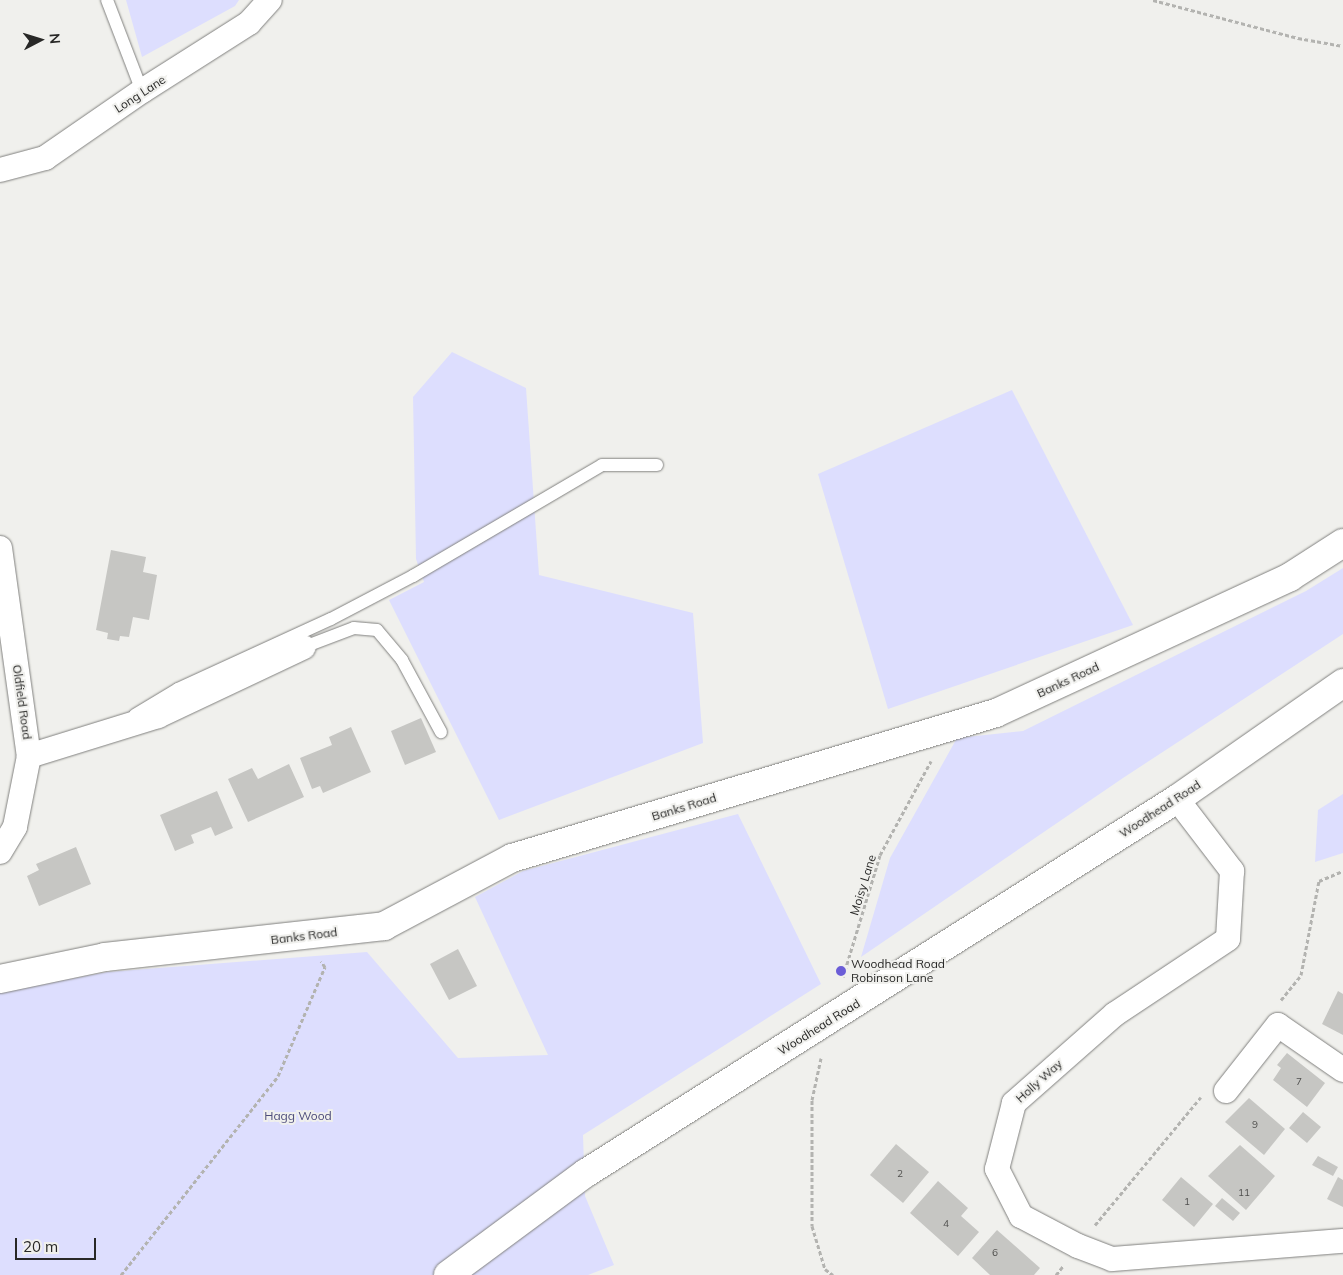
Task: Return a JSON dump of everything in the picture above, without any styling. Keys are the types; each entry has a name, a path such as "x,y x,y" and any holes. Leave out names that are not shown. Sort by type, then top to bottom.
{"street":[{"name":"Long Lane","path":"0,170 45,158 142,91 248,22 270,0"},
{"name":"Banks Road","path":"0,979 106,957 384,926 512,858 996,713 1290,577 1343,543"},
{"name":"Oldfield Road","path":"0,548 30,756 15,827 0,852"},
{"path":"30,756 158,716 304,647"},
{"name":"Woodhead Road","path":"448,1275 586,1173 1177,799 1343,683"},
{"name":"Holly Way","path":"1177,799 1232,871 1228,939 1115,1014 1014,1103 997,1169 1021,1216 1078,1246 1112,1267 1343,1241"},
{"path":"1226,1091 1278,1025 1343,1070"}],"lane":[{"path":"107,0 142,91"},
{"path":"105,733 178,689 331,619 413,576 602,465 657,465"},
{"path":"304,647 354,628 377,630 402,660 441,732"}],"path":[{"path":"1153,0 1298,38 1343,46"},
{"name":"Moisy Lane","path":"833,1275 825,1269 812,1226 812,1100 822,1053 825,1023 880,855 931,764 932,732"},
{"path":"1320,880 1343,871"},
{"path":"121,1275 278,1076 325,967 315,951 320,934"}],"green space":[{"path":"126,0 239,0 235,6 142,57"},
{"path":"452,352 526,388 539,575 693,613 703,743 499,820 389,600 424,582 416,559 413,397"},
{"path":"1012,390 1133,625 888,709 818,474"},
{"path":"1343,568 1343,634 1123,778 861,957 890,858 957,738 1023,731 1306,591"},
{"path":"1343,794 1343,853 1315,862 1318,810"},
{"name":"Hagg Wood","path":"738,814 821,984 583,1135 585,1196 614,1265 588,1275 0,1275 0,992 107,972 367,952 458,1058 548,1055 475,897 523,871"}],"building":[{"path":"111,550 146,557 143,572 157,575 149,620 133,617 129,637 120,636 119,641 107,639 108,633 96,630"},
{"path":"421,718 436,752 405,765 391,731"},
{"path":"351,727 371,772 323,793 320,786 312,789 300,758 332,745 329,737"},
{"path":"289,764 304,797 248,822 228,779 252,768 258,779"},
{"path":"217,791 233,828 215,836 211,827 191,835 194,843 175,851 160,815"},
{"path":"76,847 91,884 39,906 27,876 39,870 36,864"},
{"path":"458,949 477,986 449,1000 430,964"},
{"path":"1338,991 1343,994 1343,1035 1322,1024"},
{"path":"1287,1053 1325,1083 1307,1107 1273,1080 1281,1068 1277,1065"},
{"path":"1249,1098 1285,1129 1264,1155 1225,1122"},
{"path":"1303,1112 1321,1127 1307,1143 1289,1128"},
{"path":"896,1144 929,1172 903,1203 870,1175"},
{"path":"1240,1145 1275,1176 1246,1210 1208,1176"},
{"path":"1318,1156 1338,1167 1333,1176 1312,1165"},
{"path":"1181,1177 1213,1204 1194,1227 1162,1200"},
{"path":"1338,1177 1343,1180 1343,1207 1327,1199"},
{"path":"938,1181 968,1208 961,1216 979,1232 958,1256 910,1213"},
{"path":"1222,1198 1240,1213 1233,1221 1215,1206"},
{"path":"997,1230 1040,1268 1034,1275 990,1275 972,1258"}],"place":[{"name":"Woodhead Road Robinson Lane","path":"841,971"}]}
